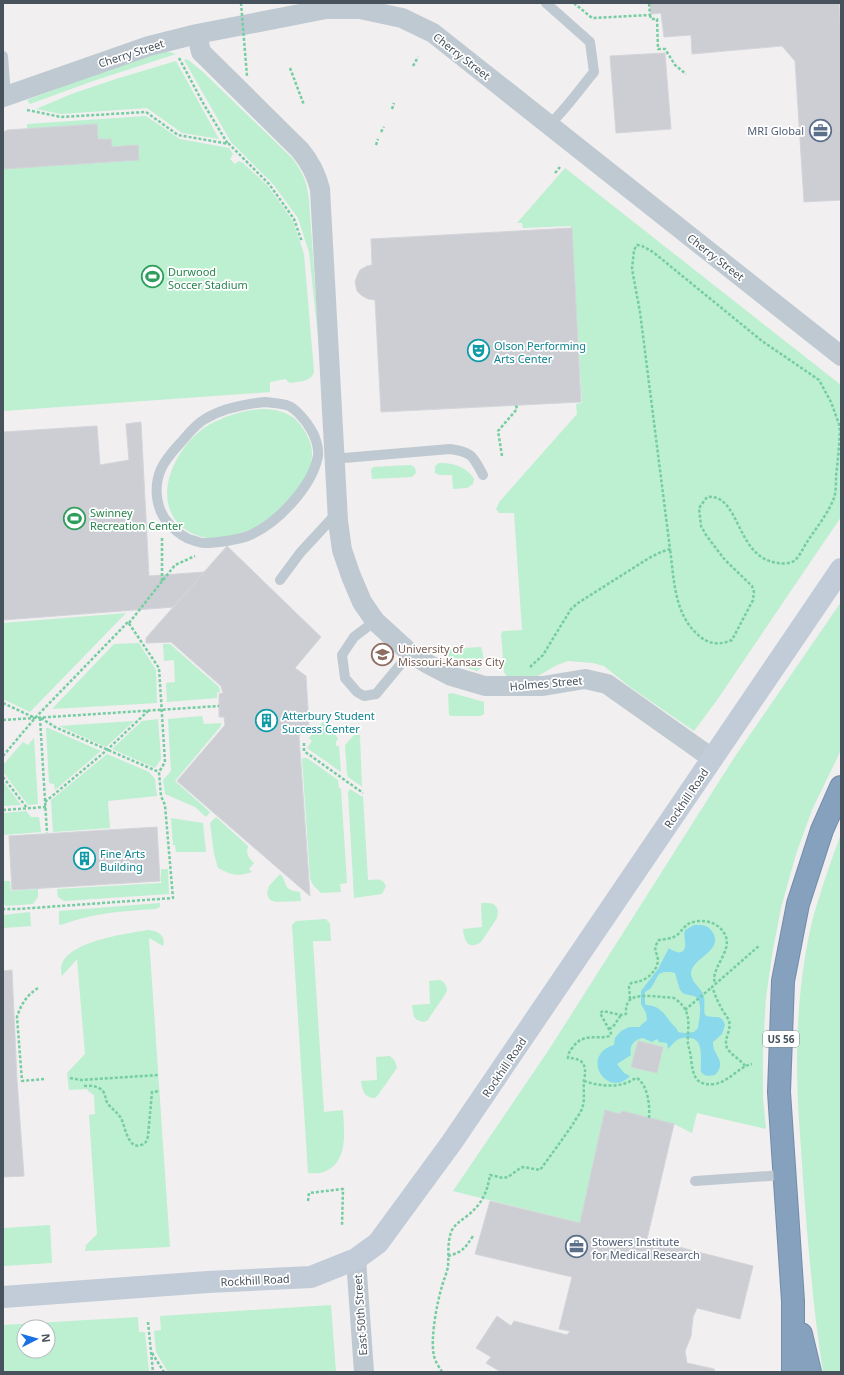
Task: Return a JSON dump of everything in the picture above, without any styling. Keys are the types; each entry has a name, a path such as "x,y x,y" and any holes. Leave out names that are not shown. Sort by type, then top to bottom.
{"highway":[{"name":"US 56","path":"793,1372 792,1301 778,1092 783,981 798,904 822,830 841,787"},
{"name":"US 56","path":"792,1301 810,1372"}],"main road":[{"name":"Rockhill Road","path":"3,1297 311,1276 356,1259 378,1243 452,1142 841,569"}],"street":[{"name":"Cherry Street","path":"4,97 148,46 197,34 281,10 360,9 402,18 433,33 841,356"},
{"path":"197,34 201,52 300,150 310,162 317,175 321,196 332,382 326,457 338,512 342,550 350,576 362,602 375,621 410,653"},
{"name":"Holmes Street","path":"410,653 451,676 485,686 543,686 585,679 607,684 713,759"},
{"name":"East 50th Street","path":"356,1259 364,1372"}],"lane":[{"path":"546,3 590,42 594,72 563,111 549,125"},
{"path":"3,56 4,97"},
{"path":"265,402 289,406 306,421 326,457 297,498 267,525 248,536 226,541 202,543 188,539 174,530 162,518 157,500 157,485 161,469 169,456 195,428 204,420 223,411 241,405 265,402"},
{"path":"326,457 450,449 465,451 475,460 483,475"},
{"path":"280,580 300,553 338,512"},
{"path":"375,621 354,637 342,655 345,678 357,692 364,696 376,694 410,653"},
{"path":"695,1181 784,1175"}],"path":[{"path":"241,3 246,76"},
{"path":"574,3 592,18 650,15"},
{"path":"649,3 650,19 656,19 658,49 665,49 675,65 686,74"},
{"path":"178,57 203,103 228,144 269,184 294,219 303,245"},
{"path":"413,66 418,57"},
{"path":"290,68 304,105"},
{"path":"392,109 394,103"},
{"path":"26,110 61,117 146,112 178,134 228,144"},
{"path":"381,132 384,127"},
{"path":"376,145 378,139"},
{"path":"555,173 560,167"},
{"path":"637,245 653,252 762,341 819,380 831,402 840,431 835,496 824,517 795,561 786,564 775,563 766,560 761,556 746,542 728,505 720,499 713,496 706,498 699,508 701,526 706,534 725,560 752,586 754,592 753,600 732,640 719,644 708,642 700,638 686,622 682,614 675,588 670,550 640,312 632,269 634,250 637,245"},
{"path":"502,456 498,431 517,409 516,405"},
{"path":"162,518 162,583"},
{"path":"524,669 531,667 543,655 571,609 578,603 649,558 661,552 670,550"},
{"path":"3,756 35,718 128,622 129,623 176,566"},
{"path":"3,909 174,898 165,805 161,796 159,772 165,762 159,668 129,623"},
{"path":"3,703 35,718"},
{"path":"3,720 219,706"},
{"path":"45,802 107,750 148,710"},
{"path":"40,718 55,727 159,772"},
{"path":"40,718 47,834"},
{"path":"304,743 304,751 363,793"},
{"path":"3,777 27,808"},
{"path":"3,810 46,807"},
{"path":"630,999 629,987 631,984 644,980 655,969 658,961 655,951 656,944 659,940 676,936 690,922 702,921 715,924 723,931 727,946 724,956 717,968 714,980 715,984"},
{"path":"685,1010 760,945"},
{"path":"712,987 720,1007 729,1020 730,1027 726,1042 727,1047 732,1054 742,1061 745,1066"},
{"path":"38,988 27,996 19,1010 17,1017 22,1081 44,1079"},
{"path":"609,1029 621,1015 626,1014 625,1006 630,999 636,996 674,998 679,1001 688,1015 688,1044 693,1073 698,1081 707,1084 715,1084 724,1081 745,1066 752,1064"},
{"path":"442,1372 434,1355 433,1340 439,1299 446,1276 451,1232 456,1223 467,1216 480,1204 488,1188 490,1175 503,1178 508,1177 523,1167 540,1170 578,1115 583,1105 586,1068 583,1063 575,1058 568,1058 568,1053 579,1040 594,1036 610,1036 611,1033 600,1013 603,1011 621,1015"},
{"path":"70,1078 81,1080 159,1075"},
{"path":"584,1081 598,1085 618,1085 637,1078 643,1084 646,1091 649,1105 649,1118"},
{"path":"84,1086 90,1085 101,1090 105,1094 107,1103 121,1119 130,1140 138,1146 146,1142 148,1136 152,1092 160,1091"},
{"path":"308,1201 309,1193 343,1189 342,1226"},
{"path":"448,1256 461,1251 466,1247 473,1236"},
{"path":"148,1322 153,1372"},
{"path":"151,1350 164,1372"}],"green space":[{"path":"163,52 176,54 93,81 30,104 27,100 111,68"},
{"path":"187,59 202,71 292,158 304,178 309,200 320,356 309,252 298,218 273,184 231,142 184,60"},
{"path":"176,61 219,139 182,133 147,108 61,114 36,109 74,93"},
{"name":"Durwood Soccer Stadium","path":"146,116 180,139 229,148 233,154 230,159 235,164 239,161 243,163 267,185 293,221 304,254 314,372 313,375 308,379 291,383 286,379 270,382 270,392 3,411 3,132 8,130 27,129 27,124"},
{"path":"565,168 841,385 841,517 717,700 694,731 630,687 604,666 593,663 568,661 557,665 536,677 508,678 504,672 501,634 503,631 522,630 514,513 499,513 496,509 500,501 577,414 576,404 582,403 571,226 523,228 522,223 517,223"},
{"path":"261,409 286,413 300,424 307,435 312,450 311,464 307,475 293,496 284,506 265,522 251,529 229,536 212,538 198,536 181,526 170,510 167,498 168,485 171,471 177,458 194,436 204,428 231,415"},
{"path":"439,463 454,464 468,471 474,479 473,484 467,488 453,489 452,475 439,475 435,473 435,466"},
{"path":"410,465 415,468 416,473 412,477 372,479 371,470 373,467"},
{"path":"841,602 841,750 812,810 796,854 781,908 766,998 763,1047 763,1098 766,1129 697,1113 692,1133 674,1124 622,1111 580,1223 453,1191 550,1048 734,758"},
{"path":"126,613 30,712 3,699 3,623"},
{"path":"139,643 156,670 157,703 52,709 114,644"},
{"path":"163,644 170,644 219,687 220,692 217,693 217,698 167,702 166,683 175,682 174,660 164,661"},
{"path":"481,647 483,664 477,671 451,663 447,661 445,657 445,653 448,649"},
{"path":"452,693 484,702 484,714 480,716 450,716 448,694"},
{"path":"202,716 204,724 221,723 221,726 175,781 210,812 206,817 195,807 165,794 163,780 171,771 168,719"},
{"path":"158,719 161,759 155,768 112,749 142,721"},
{"path":"325,719 338,740 336,741 336,746 339,746 341,772 307,748 312,741 309,738"},
{"path":"134,721 106,747 59,726"},
{"path":"46,728 101,751 55,790 54,784 49,783"},
{"path":"355,734 360,735 362,786 348,777 347,774 345,745"},
{"path":"34,738 38,804 28,805 3,772 3,765 23,742 28,745"},
{"path":"107,754 149,772 155,779 157,796 108,801 110,828 53,832 51,800"},
{"path":"302,758 307,758 338,780 339,788 341,789 347,883 340,884 341,892 321,893 313,885 310,878"},
{"path":"3,781 21,805 3,806"},
{"path":"350,789 363,796 368,880 383,881 386,886 382,894 354,898 348,792"},
{"path":"26,811 31,817 39,817 41,832 3,835 3,813"},
{"path":"216,817 248,846 248,855 254,863 249,869 252,872 235,874 218,868 214,854 210,823"},
{"path":"171,818 203,823 206,852 176,852 175,845 173,845"},
{"path":"841,834 841,1372 823,1372 809,1252 803,1179 797,1067 798,1029 803,971 814,914"},
{"path":"161,869 168,869 169,894 64,901 58,897 57,889 161,883"},
{"path":"280,874 283,877 286,886 290,890 300,892 301,901 276,902 270,900 267,894 269,886"},
{"path":"3,881 10,881 11,891 38,889 38,897 33,904 6,906 3,903"},
{"path":"160,903 160,907 155,909 108,913 61,925 59,924 59,911"},
{"path":"481,903 496,906 498,911 497,918 481,942 470,945 464,937 463,929 482,927"},
{"path":"30,912 31,926 3,928 3,915"},
{"path":"326,919 330,924 331,941 313,941 324,1112 343,1110 344,1137 341,1154 338,1161 332,1167 322,1173 308,1173 292,925 296,921"},
{"path":"148,930 155,931 160,934 164,942 163,946 149,938 170,1247 85,1251 86,1245 97,1234 89,1115 95,1114 94,1095 87,1089 69,1090 67,1073 85,1054 77,959 62,976 62,964 68,955 93,942 109,937"},
{"path":"440,980 444,983 447,990 444,996 428,1020 424,1022 417,1020 414,1017 412,1005 430,1004 429,981"},
{"path":"390,1056 395,1061 397,1068 375,1098 368,1097 364,1093 361,1081 377,1080 376,1057"},
{"path":"50,1225 52,1263 3,1266 3,1228"},
{"path":"331,1305 336,1372 168,1372 156,1352 154,1331 161,1330 160,1316"},
{"path":"138,1317 139,1332 145,1332 149,1372 3,1372 3,1325 16,1324 16,1359 56,1359 56,1322"}],"water":[{"path":"694,925 703,925 711,930 715,937 715,943 712,948 693,967 691,976 702,991 705,1015 719,1017 725,1025 722,1034 713,1042 713,1047 720,1062 719,1070 715,1075 711,1076 701,1072 700,1046 694,1039 686,1038 677,1040 668,1049 667,1043 659,1042 657,1039 652,1042 643,1038 635,1041 631,1049 631,1055 617,1064 624,1073 630,1076 621,1082 613,1083 600,1073 598,1057 604,1050 614,1045 615,1038 621,1031 629,1027 639,1027 647,1020 646,1013 641,1004 641,991 658,969 669,948 678,952 682,952 684,950 685,930","holes":["671,972 675,973 680,990 684,994 694,996 699,1002 700,1010 698,1028 694,1032 678,1032 662,1011 655,1007 646,1005 645,1003 645,992 651,988 659,974"]}],"building":[{"name":"MRI Global","path":"650,3 839,3 841,39 841,200 804,202 795,61 782,46 692,54 691,35 664,37 661,13 651,14"},
{"path":"665,53 671,129 616,133 610,56"},
{"path":"97,124 98,139 111,139 112,147 138,145 139,160 3,169 3,132 8,130"},
{"name":"Olson Performing Arts Center","path":"572,228 581,402 381,412 375,300 368,299 361,295 357,291 355,282 360,270 372,265 371,239"},
{"name":"Swinney Recreation Center","path":"141,422 149,576 204,572 174,607 3,620 3,432 97,426 100,465 129,460 126,424"},
{"name":"Atterbury Student Success Center","path":"227,546 321,637 295,668 306,676 309,726 299,736 310,896 177,781 225,725 224,717 219,717 219,694 223,693 221,686 171,642 146,643 146,638"},
{"name":"Fine Arts Building","path":"157,827 160,881 12,890 9,836"},
{"path":"12,970 17,1080 24,1176 3,1177 3,971"},
{"path":"638,1041 663,1047 657,1073 631,1067"},
{"name":"Stowers Institute for Medical Research","path":"605,1110 620,1114 622,1111 674,1124 647,1239 753,1266 740,1319 697,1308 693,1317 691,1336 685,1351 687,1363 714,1369 715,1372 501,1372 486,1363 491,1357 476,1348 497,1316 511,1326 514,1321 567,1335 570,1331 559,1329 572,1277 475,1254 490,1201 580,1223"}],"place":[{"name":"MRI Global","path":"820,130"},
{"name":"Durwood Soccer Stadium","path":"152,277"},
{"name":"Olson Performing Arts Center","path":"478,351"},
{"name":"Swinney Recreation Center","path":"74,518"},
{"name":"University of Missouri-Kansas City","path":"383,654"},
{"name":"Atterbury Student Success Center","path":"267,721"},
{"name":"Fine Arts Building","path":"84,859"},
{"name":"Stowers Institute for Medical Research","path":"577,1247"}]}
